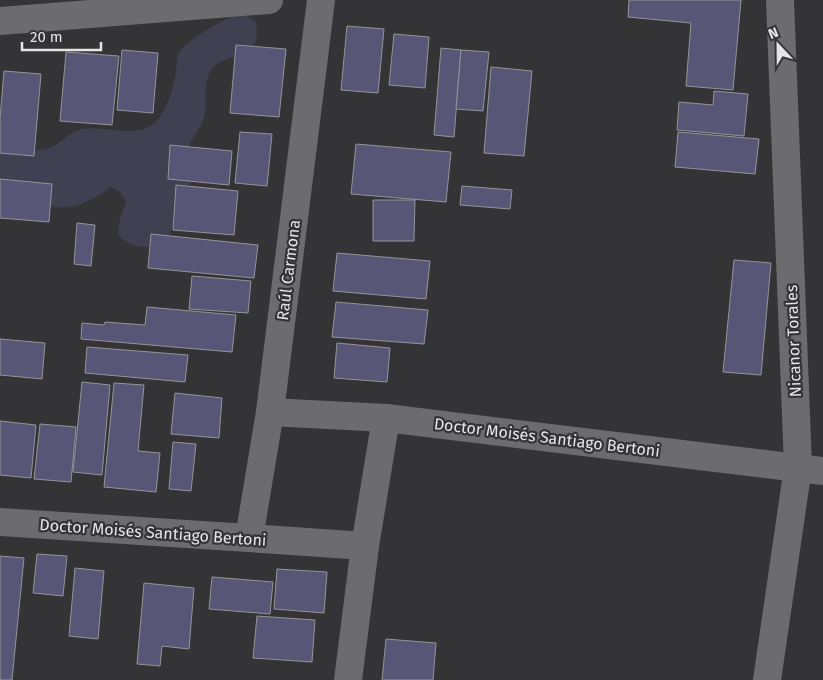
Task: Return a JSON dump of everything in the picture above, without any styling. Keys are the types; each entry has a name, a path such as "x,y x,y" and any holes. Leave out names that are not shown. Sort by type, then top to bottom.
{"street":[{"path":"0,21 269,0"},
{"name":"Raúl Carmona","path":"249,538 270,412 321,0"},
{"name":"Nicanor Torales","path":"767,680 811,469 780,0"},
{"name":"Doctor Moisés Santiago Bertoni","path":"270,412 386,418 811,469"},
{"path":"348,680 365,546 386,418"},
{"name":"Doctor Moisés Santiago Bertoni","path":"0,522 365,546"}],"shaded area":[{"path":"236,15 247,16 256,22 257,34 255,43 243,53 217,64 208,76 203,121 190,143 188,151 189,188 173,227 159,244 152,247 136,246 129,244 118,234 119,223 126,201 120,192 111,187 84,203 70,207 53,207 45,199 0,180 0,145 28,150 43,150 56,145 72,133 82,129 134,131 156,122 171,94 179,53 189,42 205,31"}],"building":[{"path":"629,0 741,0 733,90 686,86 691,23 628,17"},
{"path":"347,26 384,29 378,93 341,90"},
{"path":"394,34 429,37 425,88 389,85"},
{"path":"236,45 286,49 279,117 230,113"},
{"path":"441,48 461,50 454,137 434,135"},
{"path":"122,50 158,53 153,113 117,110"},
{"path":"461,50 489,52 483,111 456,109"},
{"path":"66,52 119,56 112,125 60,121"},
{"path":"491,67 532,71 524,156 484,153"},
{"path":"4,71 41,74 34,156 0,153 0,118"},
{"path":"714,91 748,94 744,136 677,130 679,102 713,105"},
{"path":"240,132 272,134 267,186 235,183"},
{"path":"678,132 759,139 755,174 675,167"},
{"path":"356,144 451,152 446,202 351,194"},
{"path":"170,145 232,151 229,185 168,179"},
{"path":"0,179 52,184 49,222 0,218"},
{"path":"176,185 238,191 234,235 173,230"},
{"path":"462,186 512,190 510,209 460,205"},
{"path":"373,200 415,200 414,241 373,241"},
{"path":"77,223 95,225 91,266 74,264"},
{"path":"151,234 258,245 254,278 148,268"},
{"path":"337,253 430,261 426,299 333,291"},
{"path":"734,260 771,263 761,375 723,372"},
{"path":"192,276 251,281 248,313 189,309"},
{"path":"336,302 428,310 424,344 332,337"},
{"path":"147,307 236,315 232,352 81,339 82,323 104,325 105,322 145,325"},
{"path":"0,339 45,343 42,379 0,375"},
{"path":"337,343 390,348 387,382 334,378"},
{"path":"87,347 188,355 185,382 85,373"},
{"path":"82,382 110,385 102,475 73,472"},
{"path":"114,383 144,385 138,451 160,453 156,492 104,487"},
{"path":"175,393 222,398 219,438 171,434"},
{"path":"0,421 36,425 31,478 0,475"},
{"path":"40,424 76,427 71,482 34,479"},
{"path":"173,442 196,444 191,491 169,489"},
{"path":"37,554 67,556 63,596 33,593"},
{"path":"0,556 24,558 12,680 0,680"},
{"path":"75,568 104,571 98,639 69,636"},
{"path":"277,569 327,572 324,613 274,609"},
{"path":"212,577 273,582 270,614 209,609"},
{"path":"144,583 194,588 189,649 162,646 160,666 137,664"},
{"path":"257,616 315,620 312,662 253,658"},
{"path":"386,639 436,643 433,680 382,680"}]}
